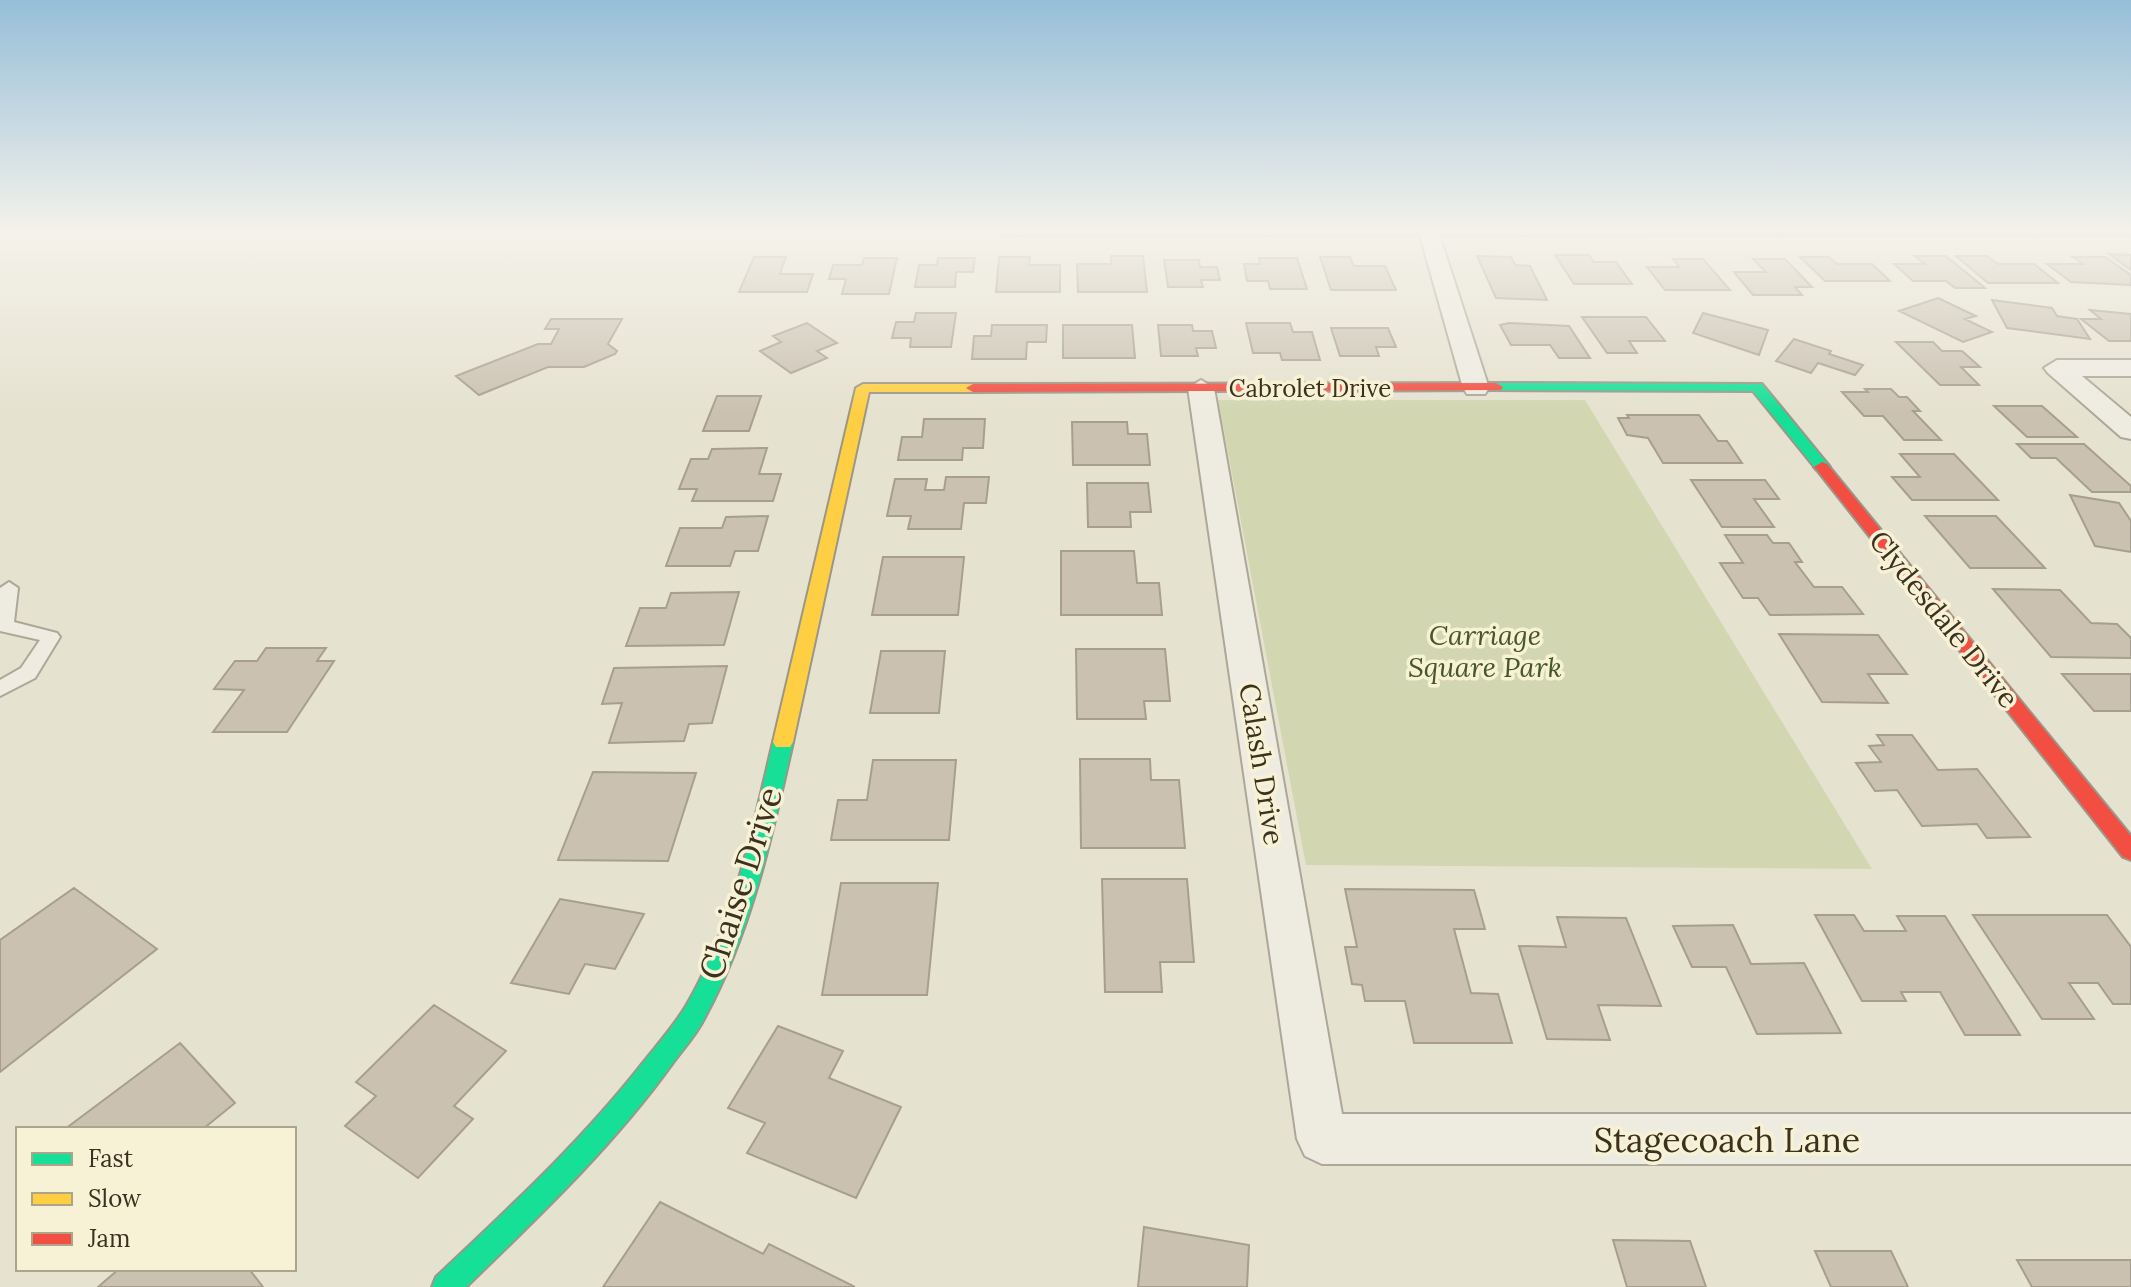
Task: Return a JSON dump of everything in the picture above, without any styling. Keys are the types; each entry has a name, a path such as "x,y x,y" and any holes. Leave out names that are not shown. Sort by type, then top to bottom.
{"street":[{"path":"1446,292 1476,388"},
{"path":"2131,368 2057,368 2131,431"},
{"name":"Cabrolet Drive","path":"863,388 1757,387"},
{"name":"Clydesdale Drive","path":"1757,387 2131,851"},
{"name":"Chaise Drive","path":"446,1287 579,1158 629,1102 694,1014 731,933 765,822 863,388"},
{"name":"Calash Drive","path":"1201,388 1322,1139"},
{"name":"Stagecoach Lane","path":"1322,1139 2131,1139"}],"lane":[{"path":"0,689 28,673 51,637 5,626 9,588"}],"green space":[{"name":"Carriage Square Park","path":"1218,400 1585,400 1872,869 1306,865"}],"building":[{"path":"843,292 889,292 889,294"},
{"path":"1493,292 1543,292 1547,300 1496,298"},
{"path":"1751,292 1799,292 1802,295 1753,295"},
{"path":"1938,298 1976,316 1965,319 1992,332 1963,342 1899,311"},
{"path":"1992,300 2052,308 2057,316 2077,319 2090,339 2007,328"},
{"path":"2090,310 2131,314 2131,341 2109,341 2081,319 2101,319"},
{"path":"916,313 956,313 951,347 910,347 911,338 892,338 896,322 914,322"},
{"path":"1703,313 1768,330 1759,355 1693,333"},
{"path":"1582,317 1646,317 1665,341 1629,341 1637,353 1607,353"},
{"path":"551,319 622,319 608,344 617,351 584,367 548,367 479,395 456,376 538,344 551,344 559,329 545,329"},
{"path":"807,323 837,343 817,351 827,358 791,373 760,351 781,342 773,336"},
{"path":"1246,323 1290,323 1293,332 1312,332 1320,360 1282,360 1280,353 1253,353"},
{"path":"992,325 1047,325 1046,342 1027,342 1026,359 972,359 974,336 991,336"},
{"path":"1063,325 1132,325 1135,358 1063,358"},
{"path":"1158,325 1192,325 1193,331 1212,331 1216,348 1196,348 1198,356 1161,356"},
{"path":"1500,325 1569,326 1590,358 1559,358 1550,345 1511,345"},
{"path":"1331,328 1388,328 1396,347 1376,347 1379,356 1340,356"},
{"path":"1794,339 1863,365 1855,375 1818,363 1811,373 1776,361"},
{"path":"1896,342 1933,342 1942,351 1962,351 1980,367 1961,367 1979,385 1940,385"},
{"path":"1865,389 1891,389 1899,397 1907,397 1920,411 1913,411 1941,440 1904,440 1883,416 1864,416 1842,392 1868,392"},
{"path":"717,396 761,396 749,431 703,431"},
{"path":"1994,406 2042,406 2077,437 2027,437"},
{"path":"1627,415 1699,415 1718,441 1727,441 1742,463 1663,463 1648,438 1627,435 1618,418 1629,418"},
{"path":"924,419 985,419 983,448 963,448 962,460 898,460 902,437 922,437"},
{"path":"1072,422 1127,422 1128,434 1147,434 1150,465 1073,465"},
{"path":"2017,444 2084,444 2131,486 2131,492 2092,492 2056,458 2031,458"},
{"path":"767,448 759,474 781,474 773,501 692,501 697,489 679,489 691,459 708,459 712,449"},
{"path":"1900,454 1954,454 1998,500 1912,500 1892,477 1920,477"},
{"path":"946,477 989,477 986,503 964,503 961,529 908,529 911,516 887,516 895,479 927,479 925,490 944,490"},
{"path":"1691,480 1765,480 1779,499 1754,499 1774,527 1722,527"},
{"path":"1087,483 1148,483 1151,512 1130,512 1131,527 1088,527"},
{"path":"2070,495 2119,503 2131,521 2131,552 2095,546"},
{"path":"768,516 758,551 735,551 730,566 666,566 680,528 722,528 726,517"},
{"path":"1925,516 1996,516 2045,568 1970,568"},
{"path":"1725,535 1767,535 1773,543 1789,543 1802,562 1795,562 1814,587 1842,587 1863,614 1770,615 1758,598 1743,598 1720,563 1743,563"},
{"path":"1061,551 1134,551 1137,583 1159,583 1162,615 1061,615"},
{"path":"883,557 964,557 958,615 872,615"},
{"path":"1993,589 2060,590 2091,623 2117,624 2131,638 2131,658 2051,657"},
{"path":"739,592 724,645 626,646 640,608 666,608 671,593"},
{"path":"1779,634 1878,635 1907,674 1868,674 1888,703 1822,702"},
{"path":"266,648 326,648 317,661 334,661 287,732 213,732 244,690 214,689 235,661 257,661"},
{"path":"1076,649 1165,649 1170,701 1144,701 1146,719 1077,719"},
{"path":"881,651 945,651 939,713 870,713"},
{"path":"727,666 712,723 689,724 684,741 609,743 622,703 602,704 614,668"},
{"path":"2062,674 2131,674 2131,711 2094,711"},
{"path":"1877,735 1912,735 1938,770 1977,769 2030,837 1987,838 1977,824 1922,826 1897,790 1875,791 1856,763 1881,762 1869,746 1884,745"},
{"path":"1080,759 1150,759 1151,780 1179,780 1185,848 1081,848"},
{"path":"873,760 956,760 949,840 831,840 838,800 867,800"},
{"path":"593,772 696,773 668,861 558,860"},
{"path":"1102,879 1187,879 1194,962 1160,962 1162,992 1105,992"},
{"path":"841,883 938,883 927,995 822,995"},
{"path":"74,888 157,949 0,1072 0,940"},
{"path":"1345,889 1474,890 1485,929 1454,929 1471,993 1498,994 1512,1043 1414,1043 1405,1001 1365,1001 1362,985 1352,984 1345,947 1357,947"},
{"path":"560,899 644,914 615,969 585,964 569,994 511,983"},
{"path":"1815,915 1854,915 1864,931 1906,931 1897,916 1945,916 2020,1035 1965,1035 1940,992 1901,992 1906,1001 1862,1001"},
{"path":"1973,915 2107,915 2131,947 2131,1004 2113,1004 2098,983 2069,983 2094,1019 2042,1019"},
{"path":"1557,917 1626,918 1661,1006 1598,1005 1610,1040 1547,1039 1519,946 1566,947"},
{"path":"1733,925 1751,964 1804,963 1841,1033 1757,1034 1726,967 1692,967 1673,926"},
{"path":"434,1005 506,1051 454,1106 473,1119 418,1178 345,1126 376,1096 356,1082"},
{"path":"778,1026 843,1051 829,1078 901,1107 856,1198 747,1153 765,1123 728,1108"},
{"path":"180,1043 235,1103 205,1127 68,1127"},
{"path":"660,1202 763,1254 769,1244 855,1287 603,1287"},
{"path":"1144,1227 1249,1245 1247,1287 1138,1287"},
{"path":"1613,1240 1690,1241 1706,1287 1627,1287"},
{"path":"1815,1251 1891,1251 1908,1287 1831,1287"},
{"path":"2017,1260 2131,1260 2131,1287 2032,1287"},
{"path":"117,1271 251,1271 263,1287 98,1287"}],"traffic: fast":[{"path":"1496,387 1757,387 1822,467"},
{"path":"446,1287 557,1179 610,1122 695,1013 738,915 783,742"}],"traffic: slow":[{"path":"783,742 863,388 973,388"}],"traffic: jam":[{"path":"973,388 1496,387"},
{"path":"1822,467 2131,851"}]}
